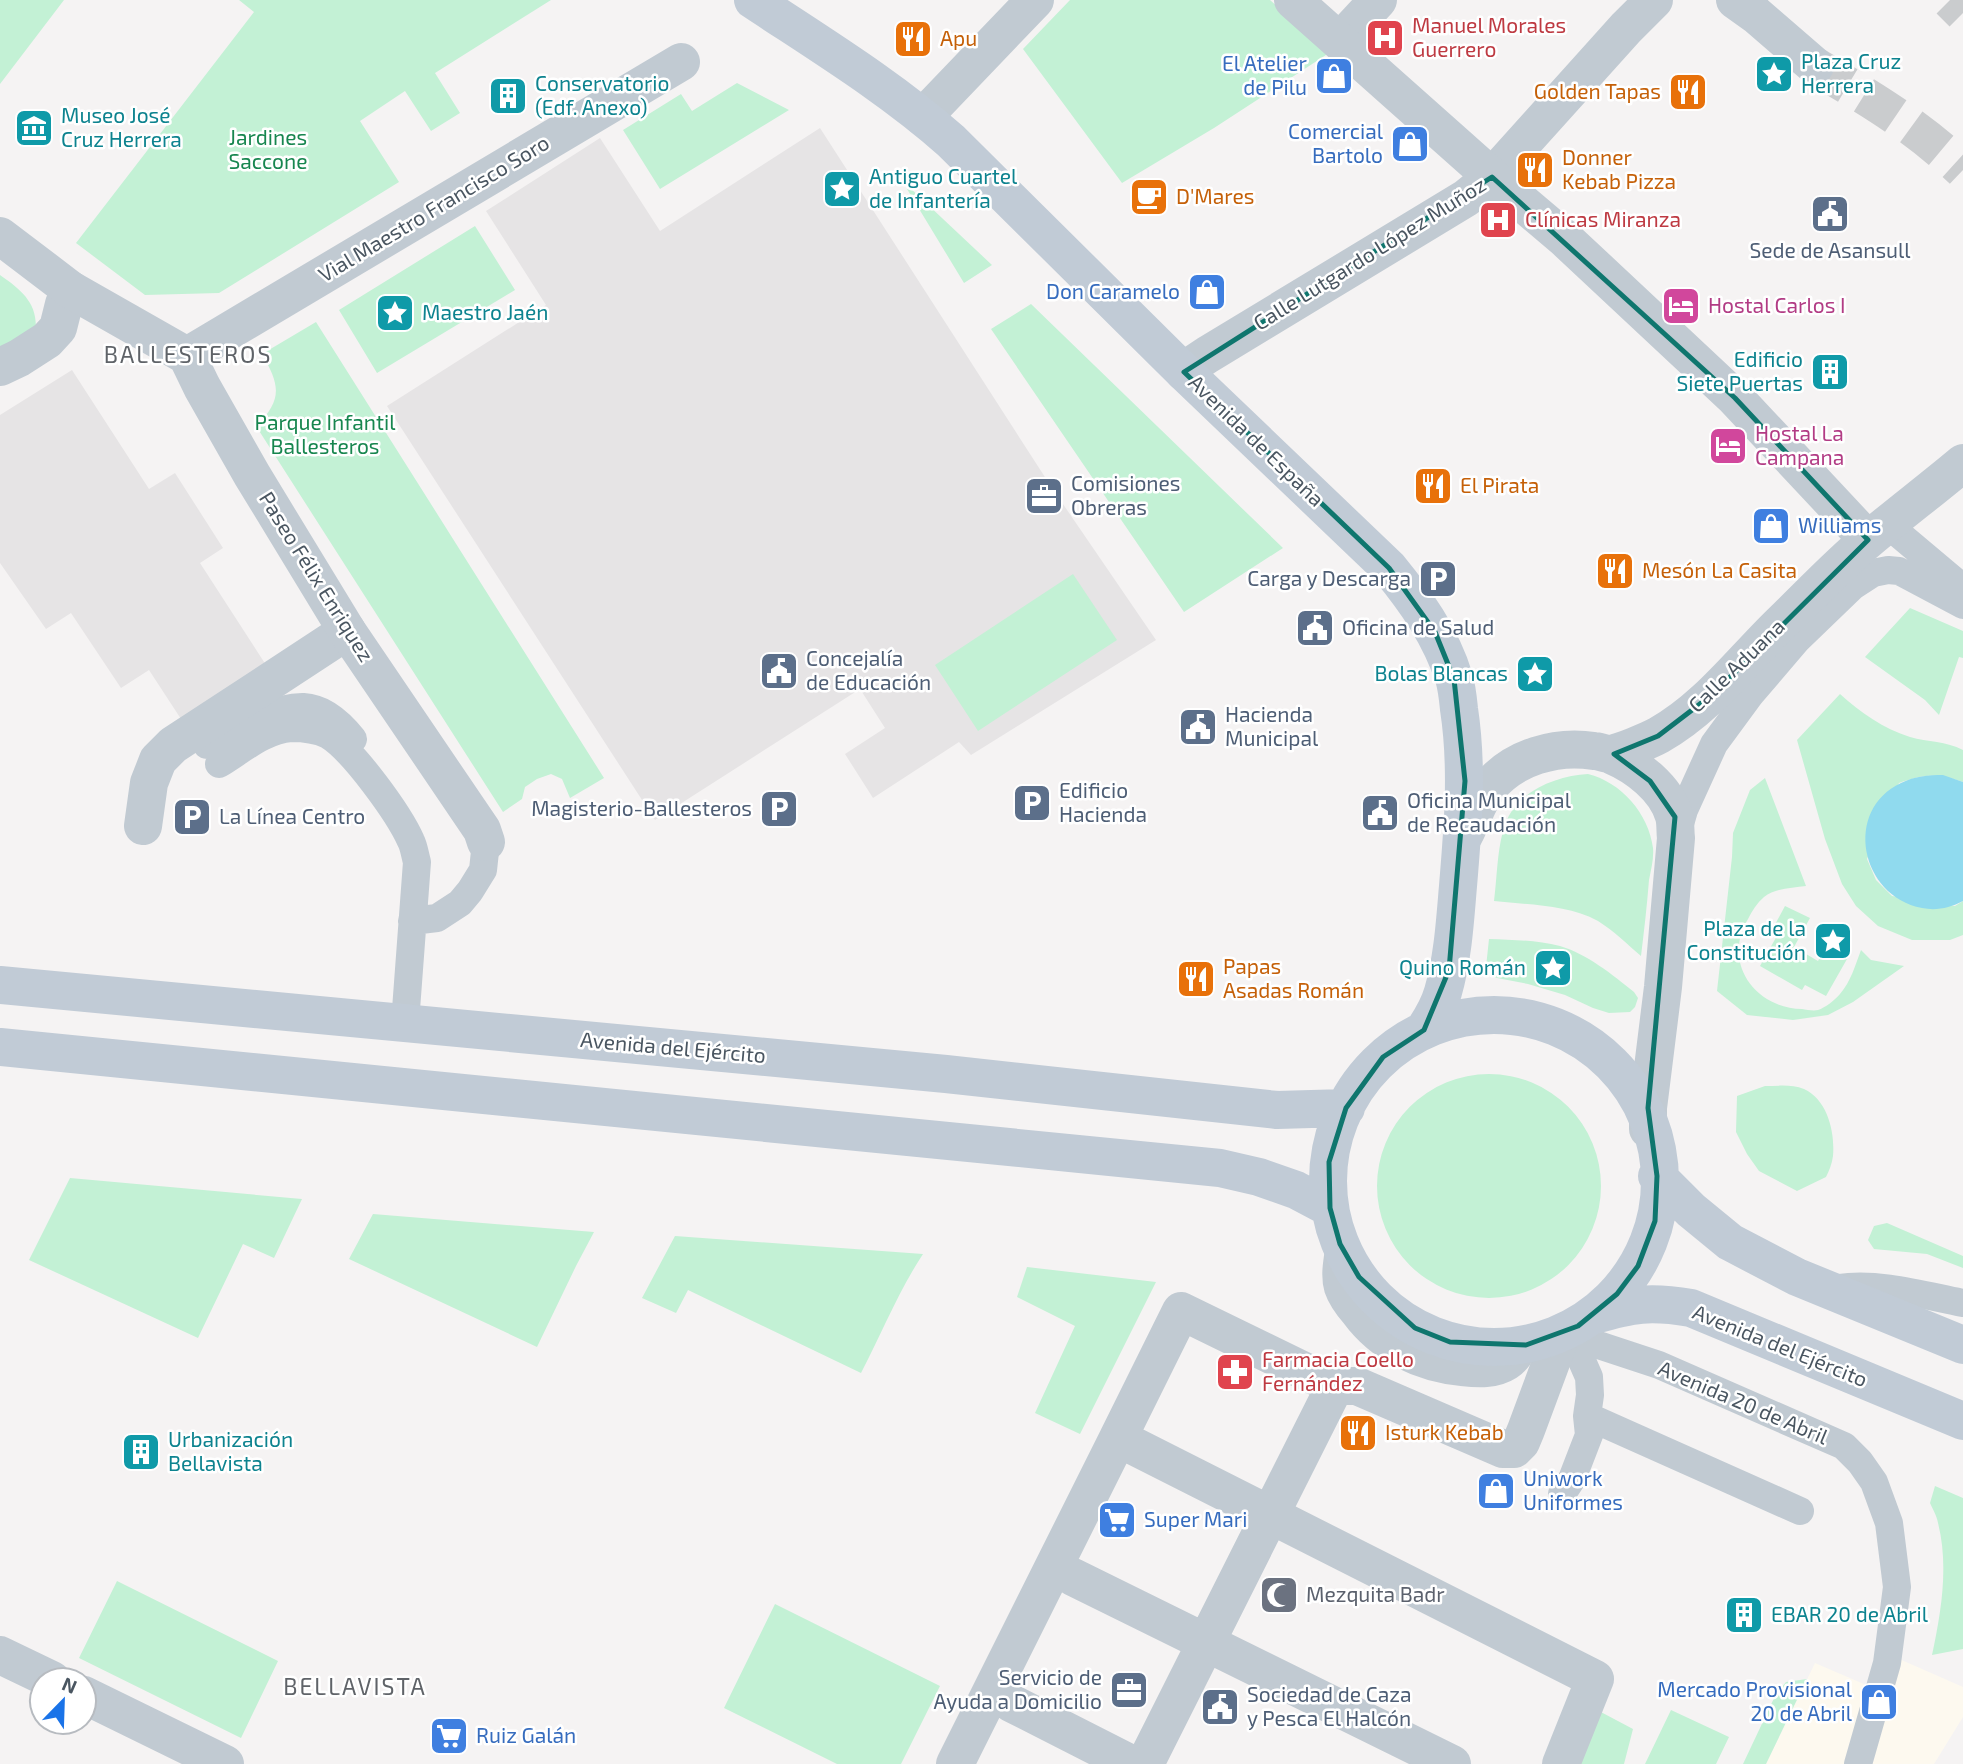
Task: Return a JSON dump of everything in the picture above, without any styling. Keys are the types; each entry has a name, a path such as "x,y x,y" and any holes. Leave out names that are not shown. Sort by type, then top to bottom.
{"main road":[{"name":"Avenida de España","path":"753,0 866,75 923,117 976,166 1184,372 1389,568 1435,632 1454,679 1462,727 1465,781 1449,970 1443,995 1424,1030"},
{"name":"Avenida del Ejército","path":"0,985 946,1074 1278,1110 1346,1108"},
{"path":"1424,1030 1466,1017 1502,1014 1533,1018 1562,1028 1594,1049 1620,1075 1639,1103 1655,1149 1655,1221 1638,1266 1617,1294 1577,1325"},
{"name":"Avenida del Ejército","path":"1424,1030 1383,1057 1366,1076 1346,1108 1329,1162 1330,1208 1340,1244 1359,1277 1384,1306 1415,1328 1450,1342 1488,1348 1526,1345 1544,1340 1636,1304 1690,1308 1963,1421"},
{"path":"0,1047 1220,1168 1259,1177 1296,1190 1330,1208"},
{"path":"1657,1175 1691,1210 1730,1241 1797,1277 1963,1346"}],"street":[{"path":"923,117 1035,0"},
{"path":"1293,0 1564,238 1878,532 1963,463"},
{"path":"1340,41 1378,0"},
{"name":"Calle Lutgardo López Muñoz","path":"1184,372 1207,355 1465,198 1492,177 1626,27 1654,0"},
{"path":"1754,5 1815,66"},
{"name":"Vial Maestro Francisco Soro","path":"187,356 681,62"},
{"path":"0,236 71,290 187,356"},
{"path":"0,367 47,340 58,328 71,290"},
{"name":"Paseo Félix Enriquez","path":"187,356 255,479 347,631 482,830 486,842"},
{"name":"Calle Aduana","path":"1611,755 1658,736 1713,694 1776,627 1878,532"},
{"path":"143,826 149,783 158,760 173,745 347,631"},
{"path":"1462,839 1490,785 1531,756 1559,749 1594,750 1625,760 1665,797 1675,817 1676,838 1648,1129"},
{"path":"955,1764 1181,1311 1335,1386 1357,1386 1503,1449 1514,1449 1521,1442 1577,1325"},
{"path":"1145,1764 1335,1386"},
{"path":"1118,1438 1595,1679 1561,1764"},
{"path":"1073,1577 1452,1764"},
{"path":"0,1654 28,1668"},
{"path":"98,1702 225,1764"},
{"path":"1011,1703 1131,1764"}],"lane":[{"path":"1878,532 1899,571 1963,605"},
{"path":"1878,532 1963,588"},
{"name":"Calle Aduana","path":"1676,838 1684,810 1714,744 1750,695 1797,640 1853,586 1873,573 1899,571"},
{"path":"213,755 232,730 264,715 292,708 304,707 323,712 346,730 366,758 371,779 412,842 417,862 405,1023"},
{"name":"Paseo Félix Enriquez","path":"412,921 437,918 460,903 483,870 486,842"},
{"path":"1826,1290 1855,1285 1906,1291 1963,1303"},
{"path":"1577,1325 1578,1352 1589,1377 1587,1416 1800,1511"},
{"name":"Avenida 20 de Abril","path":"1577,1325 1659,1366 1844,1446 1874,1482 1889,1523 1897,1587 1887,1663 1858,1764"}],"highlighted area":[{"path":"1492,177 1735,398 1868,540 1713,694 1658,736 1614,754 1650,781 1675,817 1648,1108 1657,1176 1655,1221 1638,1266 1617,1294 1578,1326 1526,1345 1450,1342 1415,1328 1359,1277 1340,1244 1330,1208 1329,1162 1346,1108 1383,1057 1424,1030 1449,970 1465,781 1454,679 1435,632 1389,568 1184,372"}],"shaded area":[{"path":"820,128 1052,488 1156,640 971,755 959,742 873,798 845,754 885,728 860,689 655,820 387,406 546,305 486,211 600,138 660,231"},
{"path":"72,370 149,489 175,473 223,548 200,563 266,665 181,719 149,670 121,688 71,613 46,629 0,563 0,415"},
{"name":"Mercado Provisional 20 de Abril","path":"1881,1651 1963,1687 1963,1717 1934,1764 1766,1764 1815,1663 1866,1685"}],"green space":[{"path":"0,0 64,0 0,84"},
{"name":"Jardines Saccone","path":"239,0 551,0 435,73 460,113 431,131 405,91 360,121 399,182 219,293 145,295 76,243 254,12"},
{"path":"1070,0 1270,0 1329,53 1214,128 1122,183 1023,49"},
{"path":"737,83 789,110 660,189 623,130 681,94 692,111"},
{"path":"909,187 992,265 964,283 907,189"},
{"path":"475,226 515,290 377,373 339,310"},
{"path":"0,275 28,300 36,325 35,336 0,356"},
{"path":"1031,304 1283,548 1184,612 991,329"},
{"name":"Parque Infantil Ballesteros","path":"316,322 604,778 570,798 562,779 551,774 525,787 522,799 503,812 256,426 271,408 276,392 272,375 262,354"},
{"path":"1073,574 1117,640 978,731 935,665"},
{"path":"1910,608 1963,631 1963,658 1959,657 1939,715 1925,700 1865,657"},
{"path":"1840,694 1882,725 1910,737 1944,743 1963,750 1963,782 1931,776 1899,783 1867,859 1876,880 1892,896 1955,906 1963,901 1963,935 1950,940 1912,940 1878,926 1856,906 1842,884 1825,839 1797,740"},
{"path":"1588,774 1612,784 1622,792 1639,812 1650,835 1653,856 1641,956 1610,929 1586,915 1547,906 1494,901 1501,839 1515,806 1536,789 1549,783"},
{"path":"1765,778 1806,886 1773,892 1764,897 1753,910 1741,935 1739,951 1747,980 1770,1001 1785,1007 1816,1010 1830,1003 1844,989 1861,950 1871,960 1904,966 1853,1002 1828,1015 1793,1020 1747,1015 1717,991 1733,833 1750,790"},
{"path":"1785,906 1810,918 1794,947 1818,961 1829,941 1851,952 1826,996 1805,985 1802,990 1760,966 1778,934 1772,930"},
{"path":"1489,939 1542,943 1560,946 1580,954 1634,992 1638,998 1635,1007 1630,1012 1609,1013 1565,995 1490,975 1486,967"},
{"path":"1489,1074 1532,1083 1551,1093 1568,1107 1582,1124 1592,1143 1601,1186 1592,1229 1582,1248 1568,1265 1551,1279 1532,1289 1489,1298 1446,1289 1427,1279 1410,1265 1396,1248 1386,1229 1377,1186 1386,1143 1396,1124 1410,1107 1427,1093 1446,1083"},
{"path":"1765,1086 1804,1089 1819,1101 1828,1118 1833,1159 1826,1177 1797,1191 1759,1171 1736,1132 1737,1096"},
{"path":"70,1178 302,1199 274,1258 243,1244 198,1338 29,1260"},
{"path":"373,1214 594,1232 537,1347 349,1259"},
{"path":"1887,1223 1963,1256 1963,1268 1927,1254 1874,1249 1868,1240 1874,1226"},
{"path":"675,1236 923,1254 861,1373 688,1290 676,1313 642,1298"},
{"path":"1027,1267 1156,1282 1080,1434 1035,1413 1075,1326 1017,1297"},
{"path":"1935,1486 1963,1498 1963,1649 1932,1655 1941,1606 1943,1573 1941,1539 1937,1518 1930,1503"},
{"path":"117,1581 278,1661 241,1738 79,1658"},
{"path":"775,1604 940,1686 901,1764 837,1764 724,1708"},
{"path":"1807,1679 1766,1764 1743,1764 1776,1694 1786,1682"},
{"path":"1671,1710 1729,1737 1716,1764 1645,1764"},
{"path":"1599,1711 1633,1729 1624,1764 1580,1764"}],"water":[{"path":"1943,775 1963,782 1963,901 1943,908 1927,909 1901,900 1884,887 1873,870 1867,851 1866,831 1871,812 1883,796 1911,779"}],"tunnel":[{"path":"1950,0 1963,13"},
{"path":"1815,66 1910,126 1963,170"}],"place":[{"name":"Manuel Morales Guerrero","path":"1385,38"},
{"name":"Apu","path":"913,39"},
{"name":"Plaza Cruz Herrera","path":"1774,74"},
{"name":"El Atelier de Pilu","path":"1334,76"},
{"name":"Golden Tapas","path":"1688,92"},
{"name":"Conservatorio (Edf. Anexo)","path":"508,96"},
{"name":"Museo José Cruz Herrera","path":"34,128"},
{"name":"Comercial Bartolo","path":"1410,144"},
{"name":"Donner Kebab Pizza","path":"1535,170"},
{"name":"Antiguo Cuartel de Infantería","path":"842,189"},
{"name":"D'Mares","path":"1149,197"},
{"name":"Sede de Asansull","path":"1830,214"},
{"name":"Clínicas Miranza","path":"1498,220"},
{"name":"Don Caramelo","path":"1207,292"},
{"name":"Hostal Carlos I","path":"1681,306"},
{"name":"Maestro Jaén","path":"395,313"},
{"name":"Edificio Siete Puertas","path":"1830,372"},
{"name":"Hostal La Campana","path":"1728,446"},
{"name":"El Pirata","path":"1433,486"},
{"name":"Comisiones Obreras","path":"1044,496"},
{"name":"Williams","path":"1771,526"},
{"name":"Mesón La Casita","path":"1615,571"},
{"name":"Carga y Descarga","path":"1438,579"},
{"name":"Oficina de Salud","path":"1315,628"},
{"name":"Concejalía de Educación","path":"779,671"},
{"name":"Bolas Blancas","path":"1535,674"},
{"name":"Hacienda Municipal","path":"1198,727"},
{"name":"Edificio Hacienda","path":"1032,803"},
{"name":"Magisterio-Ballesteros","path":"779,809"},
{"name":"Oficina Municipal de Recaudación","path":"1380,813"},
{"name":"La Línea Centro","path":"192,817"},
{"name":"Plaza de la Constitución","path":"1833,941"},
{"name":"Quino Román","path":"1553,968"},
{"name":"Papas Asadas Román","path":"1196,979"},
{"name":"Farmacia Coello Fernández","path":"1235,1372"},
{"name":"Isturk Kebab","path":"1358,1433"},
{"name":"Urbanización Bellavista","path":"141,1452"},
{"name":"Uniwork Uniformes","path":"1496,1491"},
{"name":"Super Mari","path":"1117,1520"},
{"name":"Mezquita Badr","path":"1279,1595"},
{"name":"EBAR 20 de Abril","path":"1744,1615"},
{"name":"Servicio de Ayuda a Domicilio","path":"1129,1690"},
{"name":"Mercado Provisional 20 de Abril","path":"1879,1702"},
{"name":"Sociedad de Caza y Pesca El Halcón","path":"1220,1707"},
{"name":"Ruiz Galán","path":"449,1736"}],"district":[{"name":"BALLESTEROS","path":"188,355"},
{"name":"BELLAVISTA","path":"355,1687"}]}
